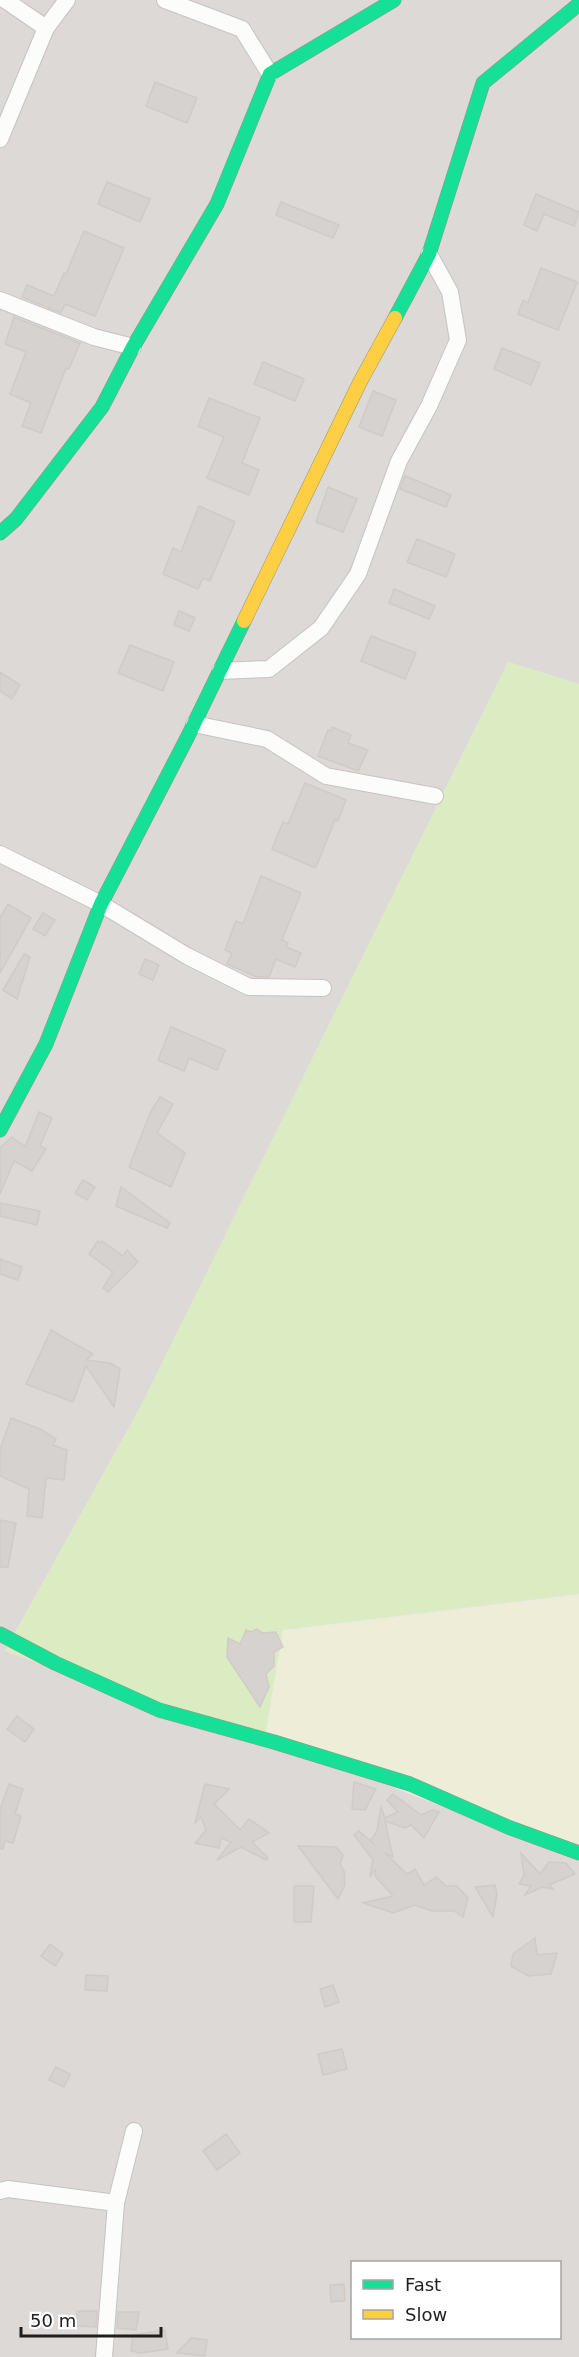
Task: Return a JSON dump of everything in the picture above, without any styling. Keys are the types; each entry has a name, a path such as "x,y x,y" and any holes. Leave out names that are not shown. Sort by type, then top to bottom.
{"street":[{"path":"5,0 46,28"},
{"path":"0,139 46,28 67,0"},
{"path":"165,0 242,29 270,74"},
{"path":"0,534 16,519 102,407 133,347 217,204 270,74 394,0"},
{"path":"0,1130 46,1044 101,904 194,724 360,382 429,254 483,83 579,4"},
{"path":"220,671 269,669 321,628 358,574 399,461 429,406 458,340 450,292 429,254"},
{"path":"0,300 94,337 133,347"},
{"path":"194,724 267,739 326,776 435,796"},
{"path":"0,854 101,904 187,956 249,987 323,988"},
{"path":"0,1634 55,1663 159,1710 274,1742 410,1784 508,1827 579,1853"},
{"path":"105,2357 116,2204 134,2131"},
{"path":"0,2191 8,2189 116,2204"}],"shaded area":[{"path":"0,0 579,0 579,684 508,662 140,1408 5,1651 249,1732 579,1859 579,2357 0,2357"}],"green space":[{"path":"508,662 579,684 579,1594 283,1630 265,1736 107,1688 5,1651 140,1408"},
{"path":"579,1596 579,1858 266,1735 283,1631"}],"building":[{"path":"155,82 197,98 187,123 146,106"},
{"path":"107,182 150,199 140,222 98,204"},
{"path":"536,194 579,212 574,226 544,214 537,231 524,225"},
{"path":"281,202 339,225 333,238 276,215"},
{"path":"84,231 124,248 95,316 65,304 61,313 22,297 27,285 54,296"},
{"path":"541,268 577,282 558,330 518,314 523,300 528,303"},
{"path":"14,317 80,343 69,369 66,368 41,433 22,426 31,403 10,394 26,352 5,344"},
{"path":"502,348 540,363 531,385 494,369"},
{"path":"263,362 304,379 295,401 254,384"},
{"path":"373,391 396,400 382,436 359,427"},
{"path":"209,398 260,418 242,463 259,470 249,495 207,478 224,437 198,426"},
{"path":"405,476 451,495 446,507 400,489"},
{"path":"328,487 357,499 343,532 316,522"},
{"path":"199,506 235,522 210,581 203,578 198,589 163,574 173,548 181,552"},
{"path":"417,539 455,554 446,577 407,562"},
{"path":"394,589 435,606 429,619 389,603"},
{"path":"179,611 195,618 189,631 174,625"},
{"path":"371,636 416,653 405,679 361,661"},
{"path":"130,645 174,662 163,691 118,673"},
{"path":"0,672 20,685 12,699 0,691"},
{"path":"332,727 351,735 348,743 368,750 358,771 318,756 328,730 331,731"},
{"path":"305,783 346,800 338,821 335,820 316,867 272,849 283,822 288,824"},
{"path":"261,876 301,893 282,940 288,943 286,947 301,953 295,967 276,959 269,977 257,977 227,964 232,953 225,950 236,921 243,924"},
{"path":"8,904 31,918 0,973 0,918"},
{"path":"43,913 55,920 45,936 33,929"},
{"path":"24,954 30,957 17,999 3,990"},
{"path":"145,959 159,965 153,980 139,974"},
{"path":"171,1027 225,1050 217,1070 189,1058 184,1071 158,1060"},
{"path":"160,1097 173,1104 157,1133 185,1153 171,1187 129,1167 151,1111"},
{"path":"39,1112 52,1118 40,1146 46,1149 32,1171 14,1161 0,1194 0,1148 12,1137 25,1147"},
{"path":"83,1180 95,1187 87,1200 75,1193"},
{"path":"121,1187 170,1223 167,1228 116,1206"},
{"path":"0,1203 40,1211 37,1225 0,1216"},
{"path":"98,1241 101,1243 102,1241 123,1256 127,1250 138,1262 108,1292 103,1288 113,1272 89,1254"},
{"path":"0,1259 22,1267 18,1280 0,1274"},
{"path":"51,1330 93,1354 86,1360 110,1363 120,1369 114,1407 86,1366 73,1402 26,1384"},
{"path":"11,1418 40,1429 56,1439 53,1445 67,1450 64,1480 46,1478 42,1518 27,1516 29,1489 0,1476 0,1450"},
{"path":"0,1520 16,1523 8,1567 0,1567"},
{"path":"257,1629 262,1633 276,1632 283,1647 274,1652 274,1666 266,1674 269,1687 260,1707 227,1657 228,1638 240,1644 246,1630 251,1632"},
{"path":"17,1716 34,1729 25,1742 7,1729"},
{"path":"354,1782 376,1789 365,1810 352,1809"},
{"path":"9,1784 23,1789 15,1814 21,1816 13,1843 5,1841 3,1849 0,1849 0,1810"},
{"path":"205,1784 229,1789 214,1804 240,1830 249,1819 269,1833 252,1842 268,1858 266,1860 241,1847 217,1860 231,1842 221,1838 219,1848 195,1843 206,1830 201,1817 195,1823"},
{"path":"393,1794 421,1815 433,1810 439,1812 424,1838 411,1825 405,1828 385,1821 393,1857 385,1853 407,1874 415,1869 424,1885 436,1877 446,1886 457,1886 468,1898 463,1917 454,1911 432,1911 415,1905 393,1913 363,1903 393,1896 375,1876 376,1869 370,1877 373,1860 354,1835 359,1831 370,1841 377,1831 381,1807 385,1818 398,1812 387,1800"},
{"path":"298,1846 336,1847 343,1855 340,1864 344,1871 345,1885 338,1899"},
{"path":"521,1853 540,1874 549,1862 566,1863 575,1874 549,1885 553,1889 542,1887 525,1895 531,1886 519,1884 524,1875"},
{"path":"495,1885 497,1894 493,1917 475,1887"},
{"path":"294,1886 314,1886 311,1922 294,1922"},
{"path":"535,1938 537,1955 557,1953 551,1974 528,1976 511,1966 513,1954"},
{"path":"50,1944 63,1954 55,1966 41,1956"},
{"path":"86,1975 108,1976 107,1991 85,1990"},
{"path":"333,1985 339,2002 325,2007 320,1989"},
{"path":"342,2049 347,2069 323,2075 318,2054"},
{"path":"56,2067 70,2074 64,2087 49,2080"},
{"path":"226,2134 240,2153 217,2170 203,2151"},
{"path":"344,2284 345,2301 331,2302 330,2285"},
{"path":"77,2311 97,2311 96,2327 77,2326"},
{"path":"118,2312 139,2312 136,2330 117,2328"},
{"path":"165,2330 168,2349 140,2353 131,2351 133,2335"},
{"path":"191,2338 207,2340 205,2356 177,2353"}],"traffic: fast":[{"path":"0,533 16,519 102,407 133,347 217,204 270,74 394,0"},
{"path":"395,318 429,254 483,83 579,4"},
{"path":"0,1130 46,1044 101,904 187,738 244,621"},
{"path":"0,1634 55,1663 159,1710 274,1742 410,1784 508,1827 579,1853"}],"traffic: slow":[{"path":"244,621 360,382 395,318"}]}
